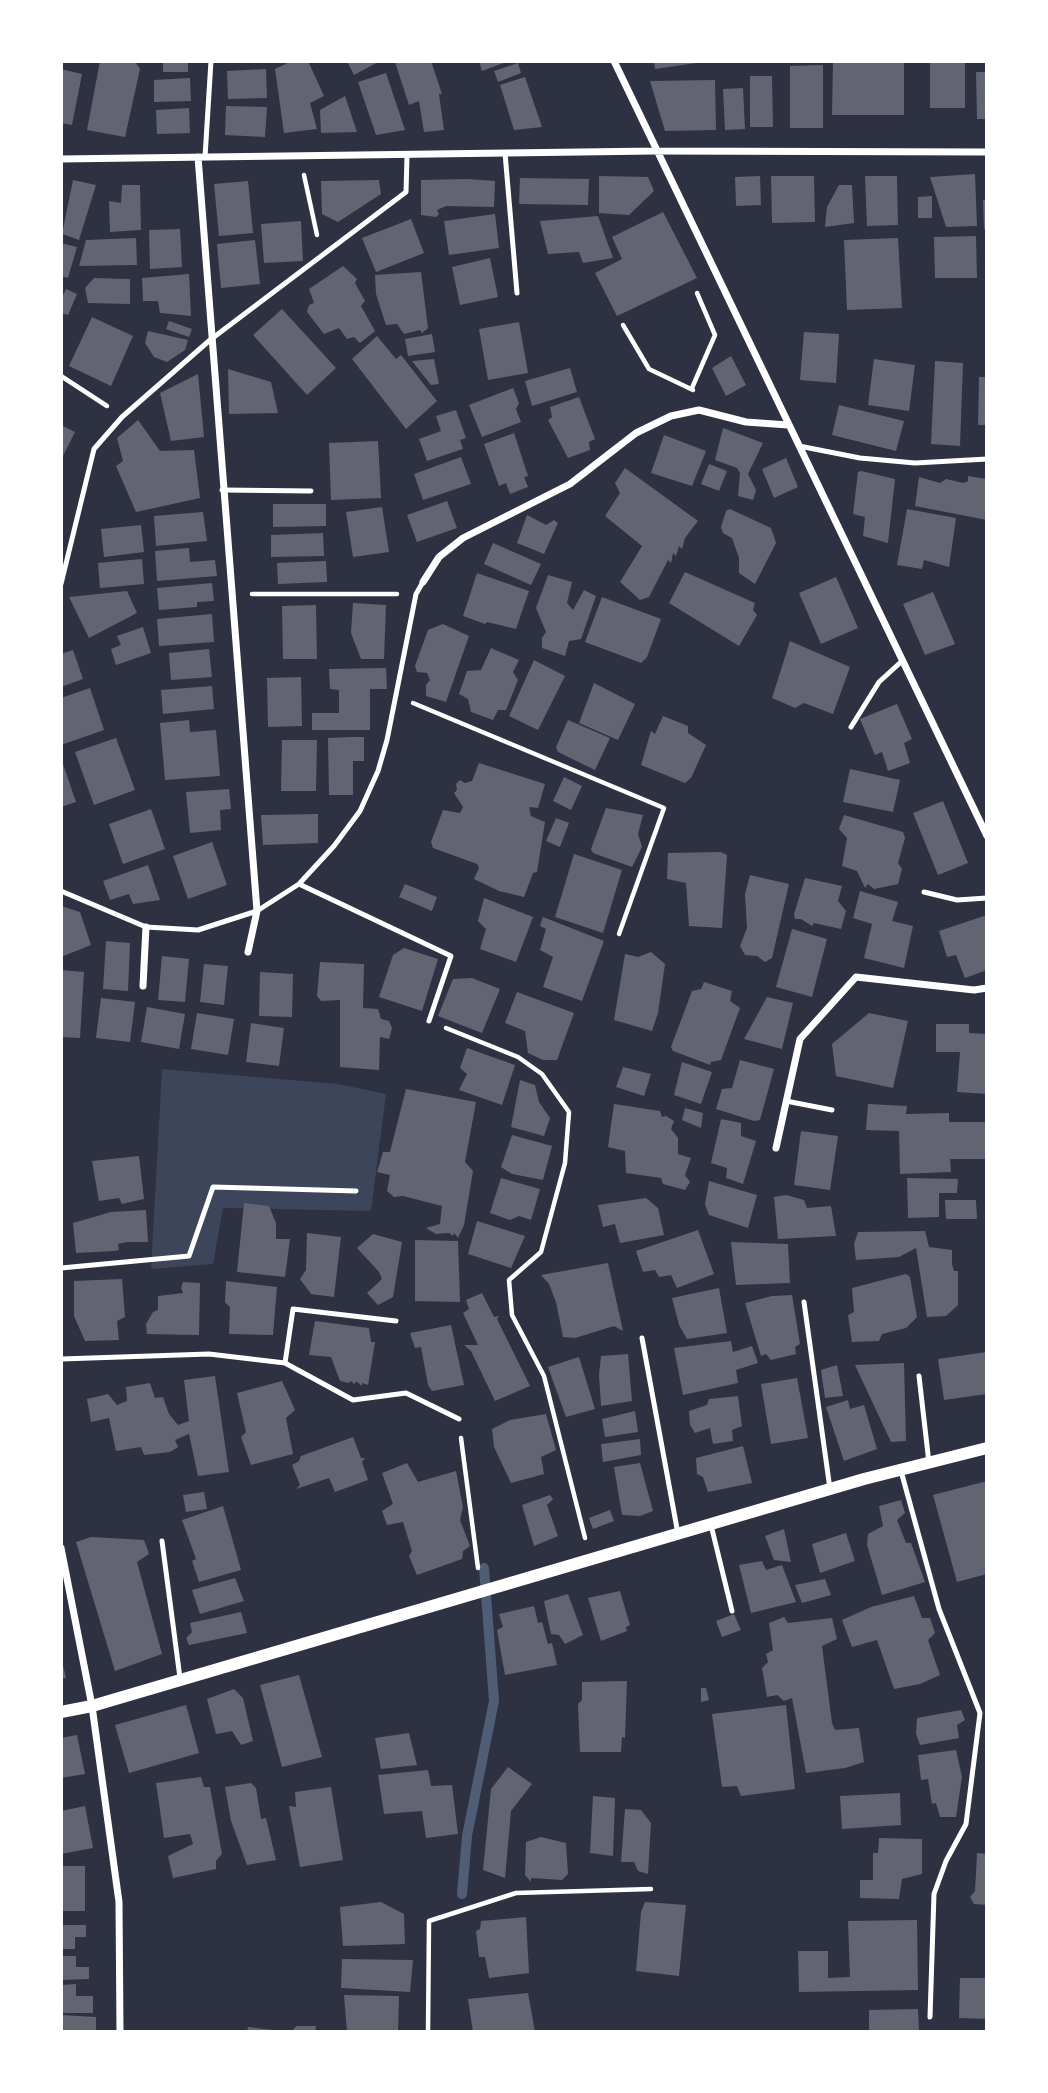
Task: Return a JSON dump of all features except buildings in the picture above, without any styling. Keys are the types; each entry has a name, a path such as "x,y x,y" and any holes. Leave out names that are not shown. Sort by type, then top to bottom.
{"street":[{"path":"614,61 902,661 983,822 987,836"},
{"path":"61,159 655,151 987,152"},
{"path":"202,157 210,340 257,911 248,952"},
{"path":"423,582 439,557 463,538 570,484 636,433 671,416 699,410 746,422 789,425"},
{"path":"143,986 146,927"},
{"path":"776,1148 800,1040 856,977 974,990 987,988"},
{"path":"61,1712 92,1706 481,1590 900,1470 987,1448"},
{"path":"61,1548 92,1706 120,1902 120,2032"}],"lane":[{"path":"202,157 211,61"},
{"path":"505,153 517,293"},
{"path":"61,584 94,449 122,416 210,340 405,192 407,156"},
{"path":"799,446 860,458 915,463 987,459"},
{"path":"222,490 311,491"},
{"path":"61,891 146,927 198,930 257,911 299,884 334,846 360,811 378,771 416,594 423,582"},
{"path":"850,727 879,681 902,661"},
{"path":"299,884 451,956 429,1021"},
{"path":"924,892 957,900 987,898"},
{"path":"786,1101 832,1110"},
{"path":"61,1268 188,1256 213,1187 356,1191"},
{"path":"804,1302 830,1490"},
{"path":"285,1363 293,1310 396,1321"},
{"path":"642,1338 678,1534"},
{"path":"61,1359 209,1354 285,1363 353,1400 406,1393 459,1419"},
{"path":"919,1376 929,1463"},
{"path":"900,1470 939,1609 980,1713 966,1824 946,1861 934,1894 930,2017"},
{"path":"711,1525 733,1611"},
{"path":"162,1541 180,1678"}],"path":[{"path":"300,157 322,256"},
{"path":"697,293 715,335 692,387 699,410"},
{"path":"623,325 649,369 692,387"},
{"path":"61,376 122,416"},
{"path":"230,594 416,594"},
{"path":"396,696 664,808 620,934"},
{"path":"429,1021 518,1057 542,1074 569,1112 565,1163 541,1252 509,1280 512,1315 544,1376 590,1559"},
{"path":"459,1419 481,1590"},
{"path":"428,2032 429,1921 516,1893 651,1889"}],"shaded area":[{"path":"162,1069 338,1084 386,1094 371,1211 223,1208 213,1264 151,1269"}],"waterway":[{"path":"462,1894 467,1836 494,1701 484,1568"}]}
